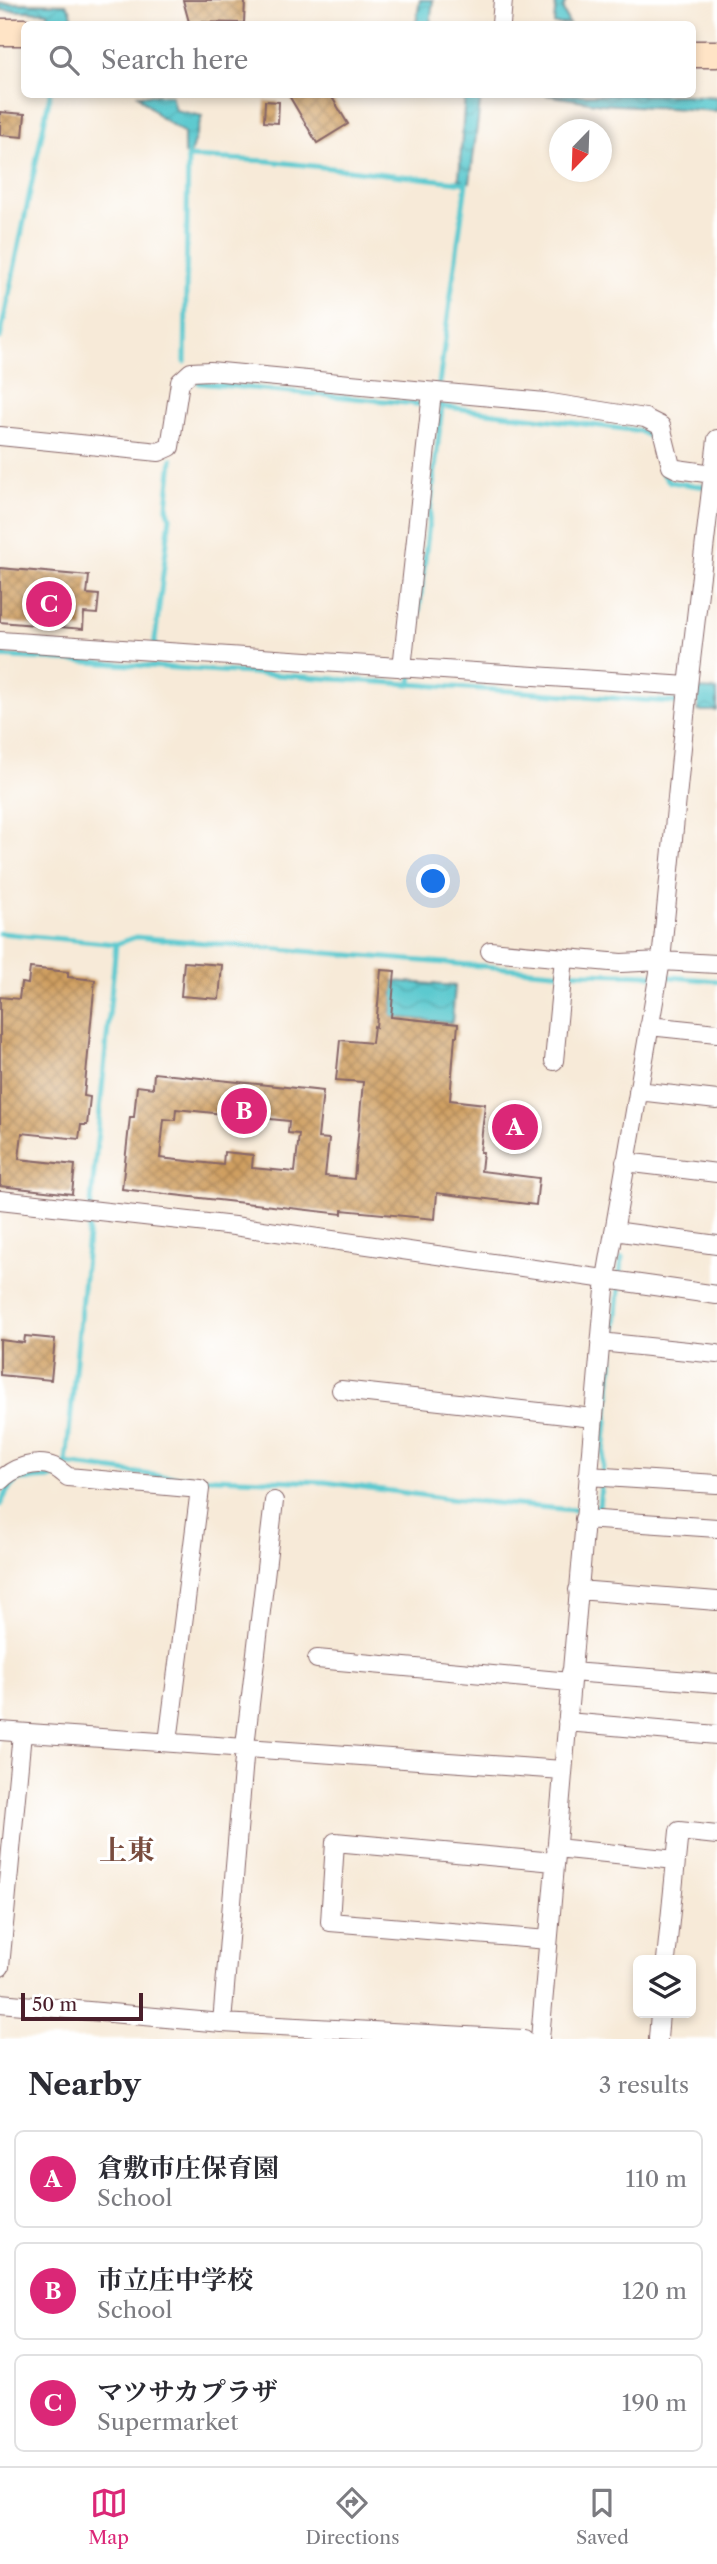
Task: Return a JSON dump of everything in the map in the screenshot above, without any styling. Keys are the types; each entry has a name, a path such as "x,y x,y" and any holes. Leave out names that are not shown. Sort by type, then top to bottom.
{"main road":[{"path":"0,32 21,32"},
{"path":"696,54 717,54"}],"street":[{"path":"501,21 503,0"},
{"path":"0,436 159,452 170,447 180,382 191,372 201,371 434,398 545,402 645,418 660,426 671,466 712,483"},
{"path":"409,668 434,398"},
{"path":"540,2039 584,1519 597,1477 593,1418 609,1343 614,1280 614,1231 659,973 717,439"},
{"path":"0,641 409,668 687,697"},
{"path":"491,951 564,961 621,963 659,973 717,964"},
{"path":"554,1061 564,961"},
{"path":"649,1026 717,1033"},
{"path":"638,1091 717,1100"},
{"path":"625,1162 717,1174"},
{"path":"0,1200 234,1226 717,1295"},
{"path":"614,1231 717,1245"},
{"path":"609,1343 717,1354"},
{"path":"341,1390 593,1418"},
{"path":"0,1481 8,1472 19,1467 52,1465 68,1477 200,1489 168,1742"},
{"path":"597,1477 717,1484"},
{"path":"222,2022 245,1746 274,1501"},
{"path":"584,1519 717,1528"},
{"path":"578,1590 717,1601"},
{"path":"317,1659 571,1677 717,1683"},
{"path":"567,1722 717,1735"},
{"path":"0,1731 563,1770"},
{"path":"0,1967 22,1733"},
{"path":"666,1955 679,1831 717,1835"},
{"path":"548,1940 330,1922 335,1842 676,1860"},
{"path":"0,2003 222,2022 315,2034 524,2039"},
{"path":"657,2039 659,2018"}],"water":[{"path":"420,0 433,0 430,21 416,21"},
{"path":"556,0 566,0 563,10 568,21 554,21"},
{"path":"0,3 66,4 71,11 73,21 49,21 48,12 0,10"},
{"path":"717,97 717,111 602,104 565,98"},
{"path":"141,98 172,98 175,110 202,116 190,154 184,154 184,133 160,117"},
{"path":"465,98 481,98 470,182 459,179"},
{"path":"698,689 717,690 717,711 698,711"},
{"path":"394,981 455,986 452,1023 391,1017"}],"building":[{"path":"183,0 245,0 244,21 189,21"},
{"path":"290,98 332,98 348,124 317,143"},
{"path":"265,101 279,102 278,123 264,122"},
{"path":"0,112 25,114 23,137 0,135"},
{"path":"0,568 89,576 87,594 99,595 97,614 84,613 83,629 0,622"},
{"path":"184,962 222,965 219,999 181,996"},
{"path":"30,968 68,972 68,977 95,980 84,1096 90,1097 87,1125 81,1125 79,1139 22,1133 19,1159 75,1165 72,1194 0,1186 0,997 19,999 21,983 28,984"},
{"path":"381,970 395,971 391,1017 458,1024 450,1100 485,1104 480,1152 483,1152 481,1171 539,1178 536,1205 437,1193 435,1219 342,1210 342,1214 122,1189 130,1117 134,1117 137,1086 153,1088 154,1073 323,1091 318,1138 329,1139 325,1176 354,1179 363,1082 336,1080 340,1040 372,1043 374,1026 376,1027","holes":["176,1109 289,1121 288,1133 299,1134 295,1172 252,1168 253,1155 224,1152 223,1165 160,1158 164,1119 175,1120"]},
{"path":"25,1336 55,1339 51,1380 0,1375 0,1340 24,1343"}],"waterway":[{"path":"0,338 49,98"},
{"path":"185,362 188,148"},
{"path":"187,157 268,161 466,183"},
{"path":"411,684 442,406 439,384 467,176"},
{"path":"199,383 426,405"},
{"path":"439,406 640,431 653,439 660,456 663,475 670,482 707,487"},
{"path":"154,648 170,517 167,507 172,459"},
{"path":"0,656 685,703"},
{"path":"0,933 116,944 136,937 554,972 649,975 717,981"},
{"path":"0,1505 17,1480 53,1478 66,1464 116,944"},
{"path":"595,1508 599,1507 622,1258"},
{"path":"66,1464 160,1476 325,1482 450,1499 574,1510"}],"place":[{"name":"マツサカプラザ","path":"49,604"},
{"name":"市立庄中学校","path":"244,1111"},
{"name":"倉敷市庄保育園","path":"515,1127"}],"district":[{"name":"上東","path":"127,1850"}]}
